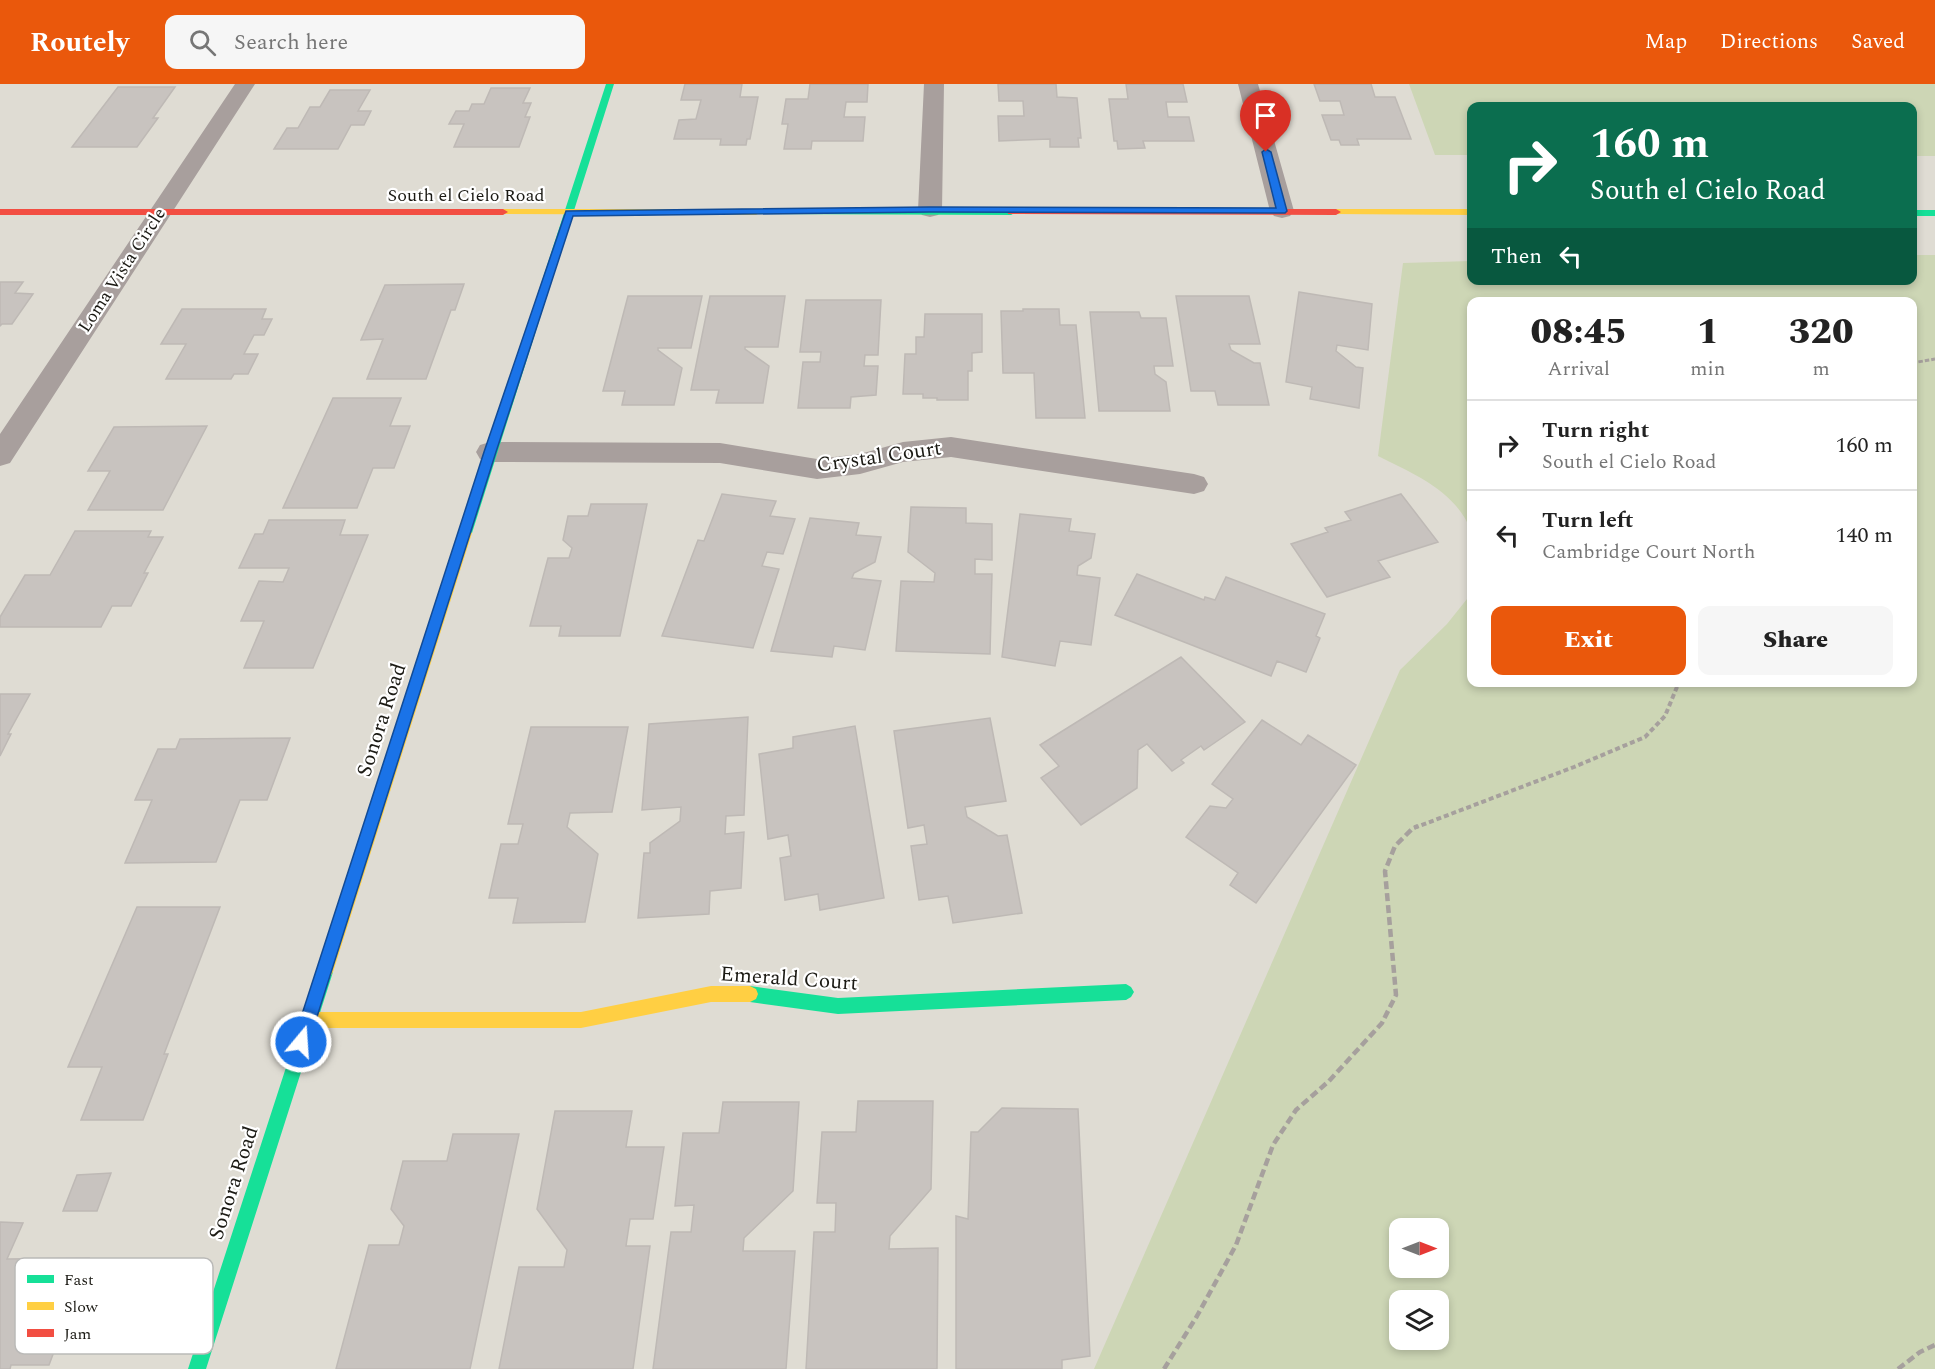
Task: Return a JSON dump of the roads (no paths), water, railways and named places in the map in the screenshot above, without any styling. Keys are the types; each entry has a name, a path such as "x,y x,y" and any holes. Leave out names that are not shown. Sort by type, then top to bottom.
{"street":[{"name":"Loma Vista Circle","path":"0,456 245,84"},
{"name":"Sonora Road","path":"213,1319 610,84"},
{"path":"930,210 934,84"},
{"path":"1248,84 1282,211"},
{"name":"South el Cielo Road","path":"0,212 569,213 930,210 1467,212"},
{"path":"1917,213 1935,213"},
{"name":"Crystal Court","path":"490,452 720,453 817,469 860,464 903,452 951,447 1194,484"},
{"name":"Emerald Court","path":"308,1020 581,1020 711,994 755,994 838,1006 1126,992"},
{"name":"Sonora Road","path":"197,1369 202,1354"}]}
